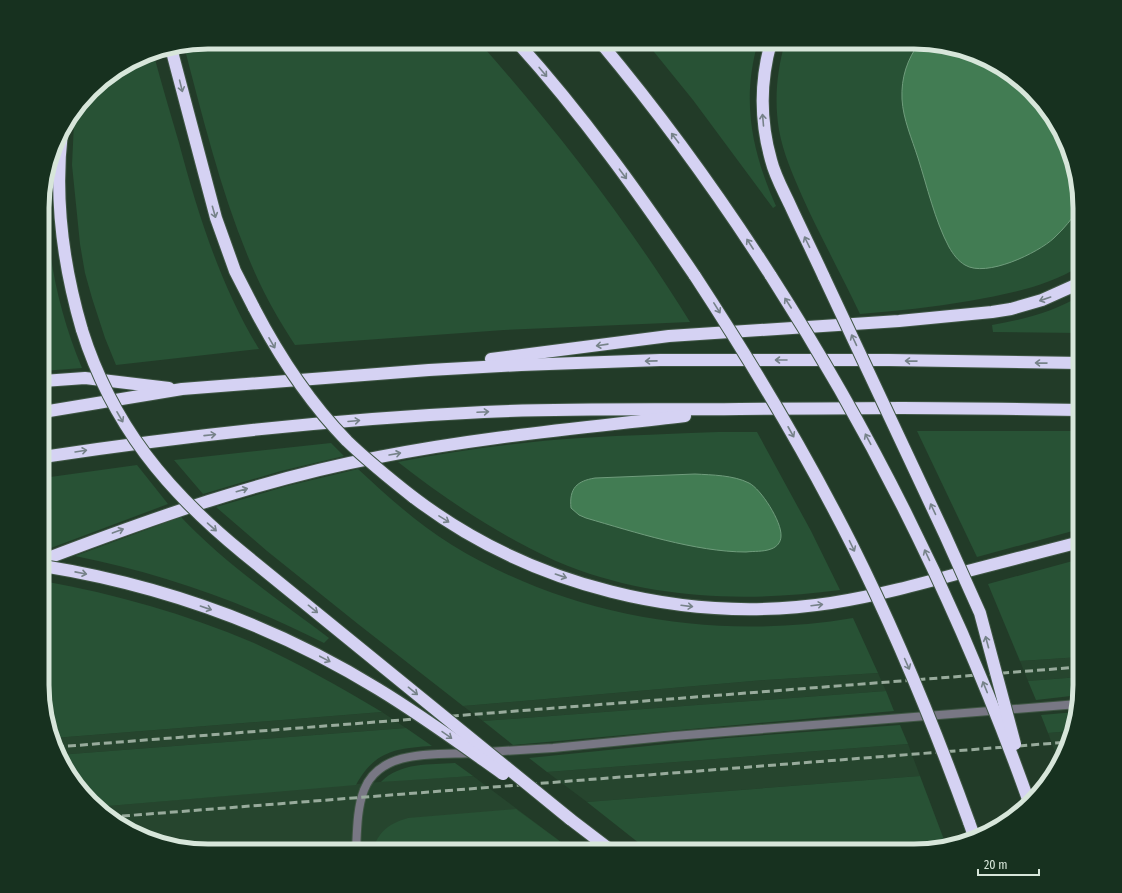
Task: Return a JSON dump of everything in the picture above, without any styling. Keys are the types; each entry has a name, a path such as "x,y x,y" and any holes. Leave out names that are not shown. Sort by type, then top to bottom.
{"highway":[{"path":"524,49 640,196 696,276 740,345 787,424 852,545 882,608 922,699 973,833"},
{"path":"605,49 721,201 771,276 845,396 909,518 949,604 984,685 1027,796"},
{"path":"769,49 766,60 763,88 763,118 767,143 776,177 935,513 980,613 1028,796"},
{"path":"172,53 216,218 235,271 276,348 296,379 328,420 364,457 439,516 475,537 508,554 557,575 622,595 667,603 711,608 770,609 800,607 843,601 906,588 1073,544"},
{"path":"61,147 59,179 61,229 68,273 82,330 97,370 122,420 150,460 184,500 203,519 242,553 603,844"},
{"path":"383,374 669,336 899,321 992,312 1012,309 1042,300 1073,286"},
{"path":"49,411 182,389 521,365 652,360 882,360 1073,363"},
{"path":"49,381 85,378 182,389"},
{"path":"49,456 191,437 414,416 486,412 583,409 739,410 912,408 1073,410"},
{"path":"49,558 146,521 239,491 379,456 496,438 739,410"},
{"path":"49,567 101,577 176,597 243,621 305,649 353,674 407,707 570,819"}],"lane":[{"path":"357,844 360,810 365,787 377,772 400,758 524,750 713,733 1072,704"}],"shaded area":[{"path":"198,49 485,49 536,108 590,177 642,248 690,322 504,330 295,345 264,292 244,246 224,190 185,50"},
{"path":"652,49 756,49 750,85 752,126 755,146 761,166 776,206 773,208 693,100"},
{"path":"783,49 924,49 965,57 994,70 1019,88 1034,103 1052,128 1065,157 1073,198 1073,270 1054,279 1026,289 998,296 928,307 860,314 802,196 783,147 777,119 777,86"},
{"path":"915,49 924,49 965,57 994,70 1019,88 1034,103 1052,128 1057,138 1065,157 1072,187 1073,217 1058,235 1024,257 998,266 974,268 965,265 954,255 944,237 935,215 904,114 902,91 904,76 908,62"},
{"path":"155,58 202,223 233,300 259,349 116,365 105,338 85,273 80,244 72,165 74,123 88,103 103,88 128,70"},
{"path":"49,244 59,300 73,346 82,368 49,371"},
{"path":"1073,300 1073,333 993,332 992,325 1037,315"},
{"path":"917,431 1073,431 1073,531 977,557"},
{"path":"718,432 757,432 811,531 840,590 806,594 737,597 669,592 635,586 601,577 568,566 529,548 500,532 455,504 398,462 466,450 535,442 598,437"},
{"path":"331,443 344,456 281,471 203,494 174,460"},
{"path":"137,465 168,504 49,549 49,477"},
{"path":"358,469 415,519 439,537 498,570 546,590 595,606 646,618 698,624 750,627 802,624 853,618 878,673 765,680 463,706 267,551 216,507 287,486"},
{"path":"695,474 729,477 743,480 754,486 770,506 778,523 781,536 778,544 775,547 765,551 746,552 707,549 665,540 586,518 579,515 571,508 571,495 573,491 583,481 589,479"},
{"path":"181,517 197,534 233,565 329,638 324,643 294,628 233,602 171,580 140,571 75,556"},
{"path":"1073,561 1073,657 1020,661 988,584"},
{"path":"49,582 97,592 150,606 202,623 254,643 335,684 382,712 58,738 54,726 49,695"},
{"path":"1073,657 1073,678 1028,681 1020,661"},
{"path":"878,673 886,691 483,721 463,706 765,680"},
{"path":"1073,678 1073,696 1036,700 1028,681"},
{"path":"886,691 894,711 513,745 483,721"},
{"path":"382,712 406,728 65,754 58,738"},
{"path":"1071,712 1066,731 1048,733 1041,715"},
{"path":"900,725 908,744 547,772 529,758 727,738"},
{"path":"406,728 432,746 397,750 379,758 363,774 356,785 105,806 88,790 65,754"},
{"path":"1066,731 1056,756 1048,733"},
{"path":"908,744 920,776 587,802 547,772"},
{"path":"455,763 473,776 381,782 397,771 406,768"},
{"path":"473,776 564,844 198,844 167,839 147,832 128,823 105,806 402,780"},
{"path":"920,776 945,841 924,844 640,844 587,802"},
{"path":"516,809 564,844 375,844 385,829 408,818"}],"railway":[{"path":"61,747 1073,668"},
{"path":"119,816 1062,743"}]}
